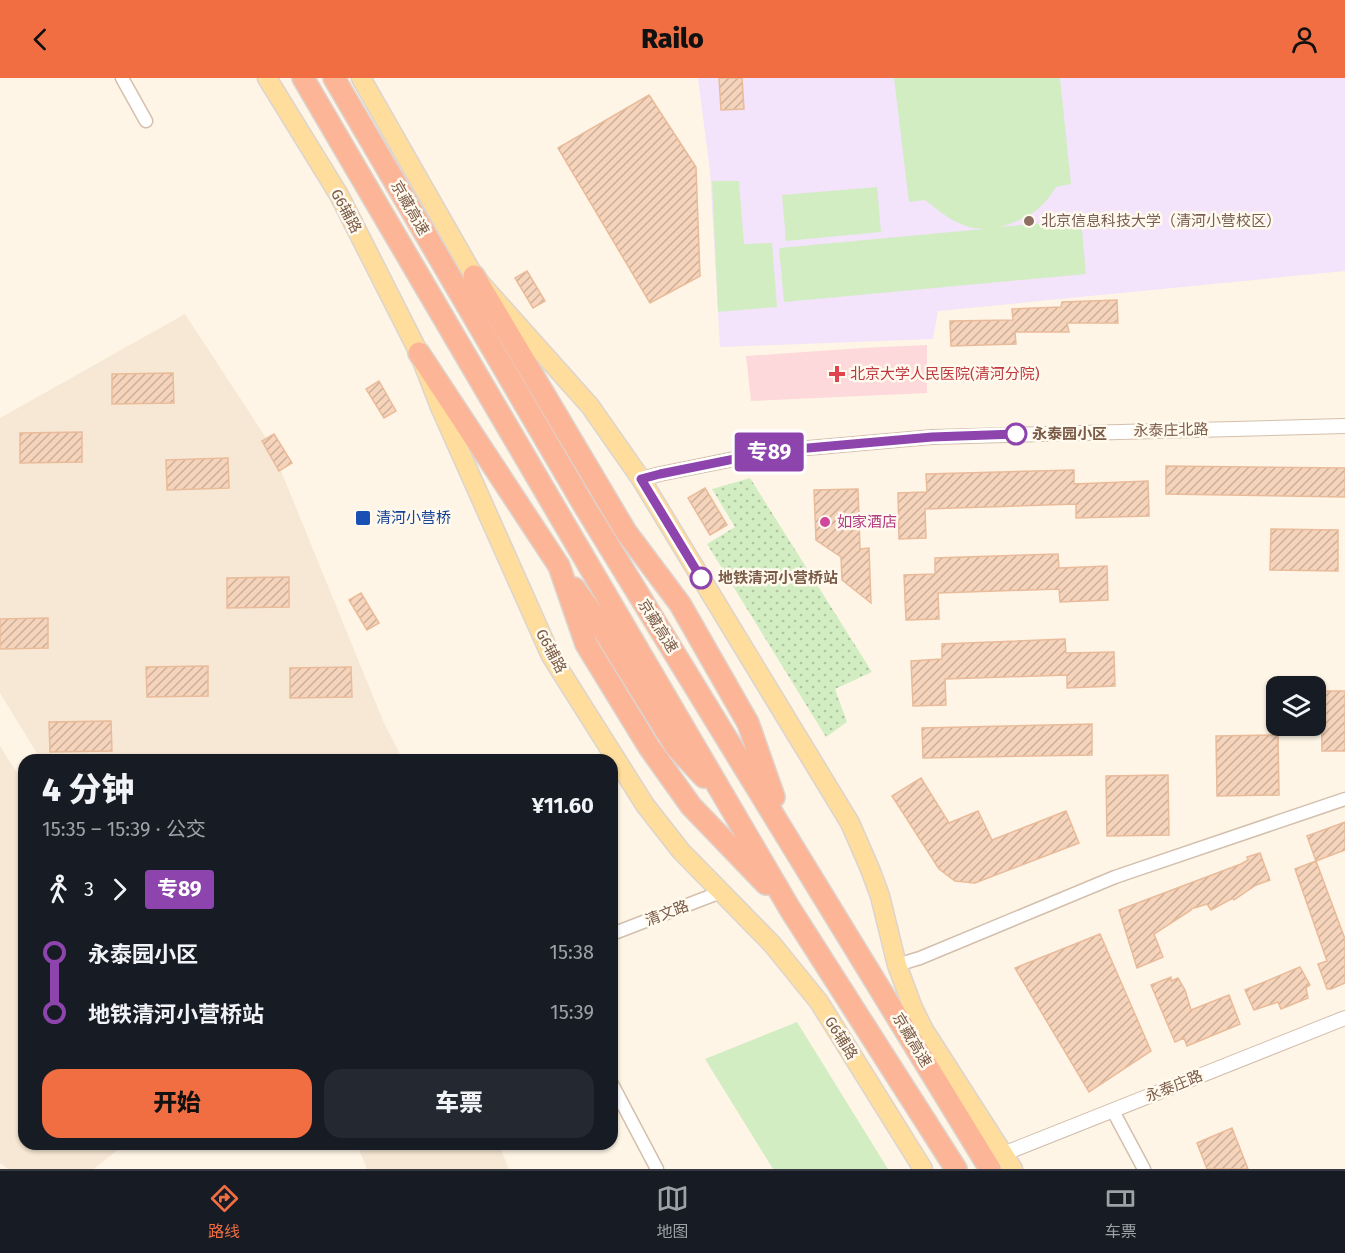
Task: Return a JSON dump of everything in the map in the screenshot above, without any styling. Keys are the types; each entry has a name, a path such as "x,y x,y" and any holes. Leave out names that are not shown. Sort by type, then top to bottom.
{"highway":[{"name":"京藏高速","path":"303,78 790,909 956,1169"},
{"name":"京藏高速","path":"334,78 585,507 787,835 1002,1164"},
{"path":"474,276 626,532 680,604 748,723 787,835"},
{"path":"419,353 597,620 676,747 729,805"},
{"path":"559,566 586,644 649,747 691,806 790,909"}],"main road":[{"name":"G6辅路","path":"267,78 339,195 419,353 440,407 551,656 612,754"},
{"path":"361,78 474,276 590,406 641,479 850,823 880,896 897,965 913,1008 1002,1164"},
{"name":"G6辅路","path":"618,763 645,806 681,851 772,944 819,1002 923,1169"}],"street":[{"path":"122,78 146,121"},
{"name":"永泰庄北路","path":"641,479 774,451 932,437 1345,426"},
{"path":"897,965 920,958 1115,877 1345,799"},
{"name":"清文路","path":"618,932 721,892"},
{"name":"永泰庄路","path":"1002,1164 1113,1111 1345,1018"},
{"path":"618,1095 657,1169"},
{"path":"1113,1111 1144,1169"}],"shaded area":[{"name":"北京信息科技大学（清河小营校区）","path":"698,78 1345,78 1345,271 938,311 933,339 720,347 710,171"},
{"path":"185,314 270,444 384,723 400,754 37,754 0,693 0,418"},
{"name":"北京大学人民医院(清河分院)","path":"927,345 927,393 751,401 746,356"},
{"path":"0,746 18,774 18,1150 118,1150 94,1169 8,1169 0,1163"},
{"path":"359,1150 501,1150 509,1169 367,1169"}],"green space":[{"path":"894,78 1060,78 1071,184 1056,187 1038,209 1017,221 1000,227 1081,220 1086,274 784,302 779,248 984,229 971,228 957,222 925,200 909,202"},
{"path":"712,181 739,181 744,244 772,243 777,307 718,312"},
{"path":"877,187 881,232 786,241 782,195"},
{"path":"750,478 872,672 835,689 847,722 826,737 707,544 735,527 712,489"},
{"path":"797,1022 888,1169 773,1169 705,1059"}],"building":[{"path":"719,78 742,78 744,109 721,110"},
{"path":"649,95 696,167 700,276 650,303 558,148"},
{"path":"527,271 545,301 533,308 515,278"},
{"path":"1117,300 1118,323 1067,323 1069,332 1015,332 1016,344 951,346 950,321 1013,320 1012,309 1061,307 1062,302"},
{"path":"173,373 174,403 112,404 112,374"},
{"path":"379,381 396,411 384,418 366,389"},
{"path":"82,432 82,462 20,463 20,433"},
{"path":"274,434 292,463 279,471 262,441"},
{"path":"228,458 229,488 167,490 166,460"},
{"path":"1166,466 1345,468 1345,497 1166,494"},
{"path":"1074,470 1074,484 1148,481 1149,516 1076,518 1076,504 925,509 926,538 899,539 898,493 927,492 926,474"},
{"path":"705,488 727,525 710,535 688,498"},
{"path":"858,489 860,549 869,548 871,603 842,580 841,557 816,540 814,490"},
{"path":"1271,529 1338,530 1338,571 1270,570"},
{"path":"1058,554 1059,568 1107,566 1108,600 1060,602 1059,589 938,593 939,619 906,620 904,575 935,574 935,558"},
{"path":"289,577 289,607 227,608 227,578"},
{"path":"361,593 379,623 367,630 349,600"},
{"path":"48,618 48,648 0,649 0,619"},
{"path":"1065,639 1066,653 1114,652 1115,686 1067,688 1067,675 945,679 946,705 913,706 911,661 942,659 942,644"},
{"path":"208,666 208,696 147,697 146,667"},
{"path":"351,667 352,697 290,698 290,668"},
{"path":"1326,691 1345,691 1345,751 1322,751 1322,736 1326,736"},
{"path":"111,721 112,751 50,752 49,722"},
{"path":"1092,724 1092,755 923,758 922,728"},
{"path":"1216,736 1278,736 1279,795 1217,796"},
{"path":"1168,775 1169,835 1107,836 1106,776"},
{"path":"921,778 949,823 978,811 992,840 1066,811 1079,843 975,883 955,881 939,869 892,796"},
{"path":"1345,822 1345,850 1316,861 1307,836"},
{"path":"1260,853 1270,880 1256,885 1234,900 1233,898 1211,910 1207,904 1191,909 1154,934 1163,957 1137,968 1119,910 1241,864 1248,860 1247,857"},
{"path":"1316,861 1345,939 1345,983 1331,989 1327,989 1318,964 1327,961 1295,869"},
{"path":"1100,934 1151,1051 1089,1092 1015,968"},
{"path":"1300,967 1310,985 1306,988 1308,998 1281,1009 1278,1002 1254,1010 1245,990"},
{"path":"1171,977 1171,981 1178,978 1185,990 1191,1010 1229,995 1240,1024 1187,1046 1184,1038 1175,1042 1151,985"},
{"path":"1232,1128 1248,1169 1207,1169 1197,1143"}],"bus line":[{"name":"专89","path":"701,578 641,479 774,451 932,437 1016,434"}],"place":[{"name":"北京信息科技大学（清河小营校区）","path":"1029,221"},
{"name":"北京大学人民医院(清河分院)","path":"837,374"},
{"name":"永泰园小区","path":"1016,434"},
{"name":"清河小营桥","path":"363,518"},
{"name":"如家酒店","path":"825,522"},
{"name":"地铁清河小营桥站","path":"701,578"}]}
